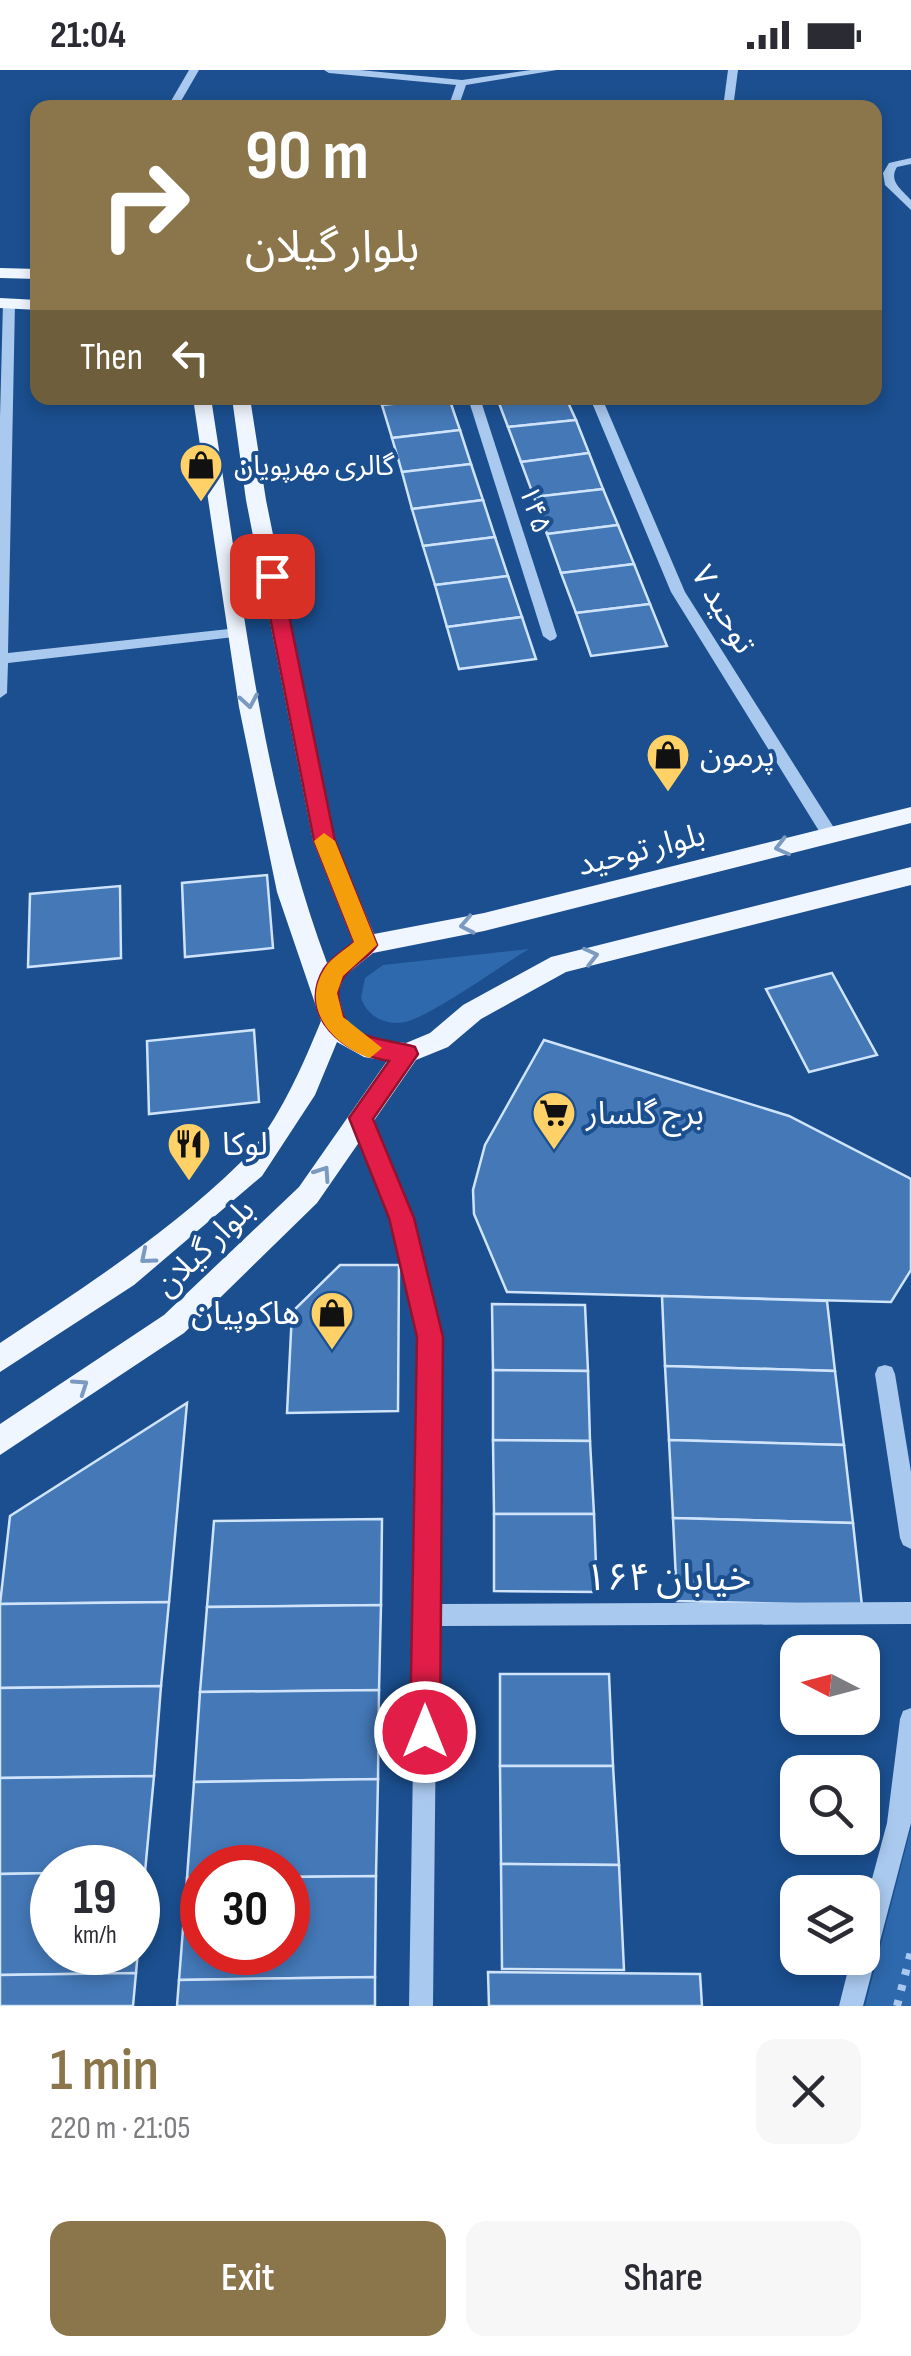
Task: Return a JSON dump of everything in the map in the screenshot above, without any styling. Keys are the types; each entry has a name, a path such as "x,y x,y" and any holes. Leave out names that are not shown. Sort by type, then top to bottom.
{"main road":[{"path":"0,273 30,274"},
{"path":"5,303 30,305"},
{"path":"203,405 238,633 288,892 326,993 332,1020 350,1038 373,1050 407,1054 439,1040 472,1012 560,964 911,876"},
{"path":"242,405 256,500 324,841 376,943 334,971 326,993"},
{"name":"بلوار توحید","path":"376,943 484,922 911,815"},
{"name":"بلوار گیلان","path":"0,1359 124,1276 253,1168 306,1088 332,1020"},
{"name":"بلوار گیلان","path":"0,1440 174,1324 308,1196 407,1054"}],"street":[{"path":"177,100 194,70"},
{"path":"328,70 462,83 552,70"},
{"path":"729,100 733,70"},
{"path":"456,100 462,83"},
{"path":"911,161 893,164 888,173 890,183 911,207"},
{"path":"0,694 5,303"},
{"name":"۱۴۵","path":"476,405 550,636"},
{"name":"توحید ۷","path":"599,405 678,592 830,835"},
{"path":"1,659 238,633"},
{"path":"361,1118 402,1218 430,1337 422,2006"},
{"path":"885,1374 911,1538"},
{"name":"خیابان ۱۶۴","path":"426,1615 911,1614"},
{"path":"851,2006 899,1823 911,1719"}],"path":[{"path":"897,2006 911,1952"}],"shaded area":[{"path":"529,949 448,1001 405,1022 378,1018 361,998 365,978 383,965"},
{"path":"911,1828 911,2006 865,2006 873,1975 880,1975 880,1948"}],"building":[{"path":"382,405 451,405 460,430 392,438"},
{"path":"500,405 569,405 576,420 508,427"},
{"path":"576,420 589,453 521,462 508,427"},
{"path":"460,430 471,464 402,472 392,438"},
{"path":"589,453 603,489 534,497 521,462"},
{"path":"471,464 483,500 412,509 402,472"},
{"path":"603,489 618,525 547,534 534,497"},
{"path":"483,500 495,537 423,546 412,509"},
{"path":"618,525 634,564 561,573 547,534"},
{"path":"495,537 508,576 435,585 423,546"},
{"path":"634,564 650,604 576,613 561,573"},
{"path":"508,576 522,617 447,627 435,585"},
{"path":"650,604 667,646 591,656 576,613"},
{"path":"522,617 536,659 459,669 447,627"},
{"path":"267,875 273,948 185,957 182,883"},
{"path":"120,886 121,958 28,967 30,894"},
{"path":"832,973 877,1055 809,1072 766,989"},
{"path":"254,1030 259,1102 149,1114 147,1041"},
{"path":"544,1040 789,1116 911,1179 911,1270 891,1302 507,1292 474,1214 473,1190 485,1145"},
{"path":"340,1265 399,1265 398,1411 287,1413 292,1312"},
{"path":"662,1296 827,1301 835,1371 665,1366"},
{"path":"492,1304 585,1305 588,1371 493,1370"},
{"path":"665,1366 835,1371 844,1445 669,1440"},
{"path":"493,1370 588,1371 590,1441 493,1440"},
{"path":"187,1403 169,1602 0,1604 10,1516"},
{"path":"493,1440 590,1441 594,1514 494,1514"},
{"path":"669,1440 844,1445 853,1523 673,1518"},
{"path":"494,1514 594,1514 597,1592 494,1591"},
{"path":"673,1518 853,1523 862,1606 677,1601"},
{"path":"382,1519 381,1605 207,1607 214,1521"},
{"path":"169,1602 161,1686 0,1688 0,1604"},
{"path":"381,1605 379,1690 200,1692 207,1607"},
{"path":"500,1674 609,1674 613,1766 500,1766"},
{"path":"161,1686 154,1776 0,1778 0,1688"},
{"path":"379,1690 378,1779 194,1782 200,1692"},
{"path":"500,1766 613,1766 619,1865 501,1864"},
{"path":"154,1776 148,1845 30,1845 30,1873 0,1874 0,1778"},
{"path":"378,1779 376,1876 310,1877 310,1845 189,1845 194,1782"},
{"path":"501,1864 619,1865 624,1970 502,1969"},
{"path":"30,1873 30,1975 0,1975 0,1874"},
{"path":"376,1876 375,1977 179,1980 180,1967 180,1975 310,1975 310,1877"},
{"path":"488,1972 700,1974 702,2006 489,2006"},
{"path":"0,1975 136,1975 133,2006 0,2006"},
{"path":"375,1977 375,2006 177,2006 179,1980"}],"slow traffic":[{"path":"324,841 366,945 334,971 326,993 332,1020 350,1038 370,1048"}],"place":[{"name":"گالری مهرپویان","path":"201,503"},
{"name":"پرمون","path":"668,793"},
{"name":"برج گلسار","path":"554,1151"},
{"name":"لوکا","path":"189,1182"},
{"name":"هاکوپیان","path":"332,1351"}],"route":[{"path":"272,576 324,841 366,945 334,971 326,993 332,1020 350,1038 373,1050 407,1054 361,1118 402,1218 430,1337 425,1732"}]}
